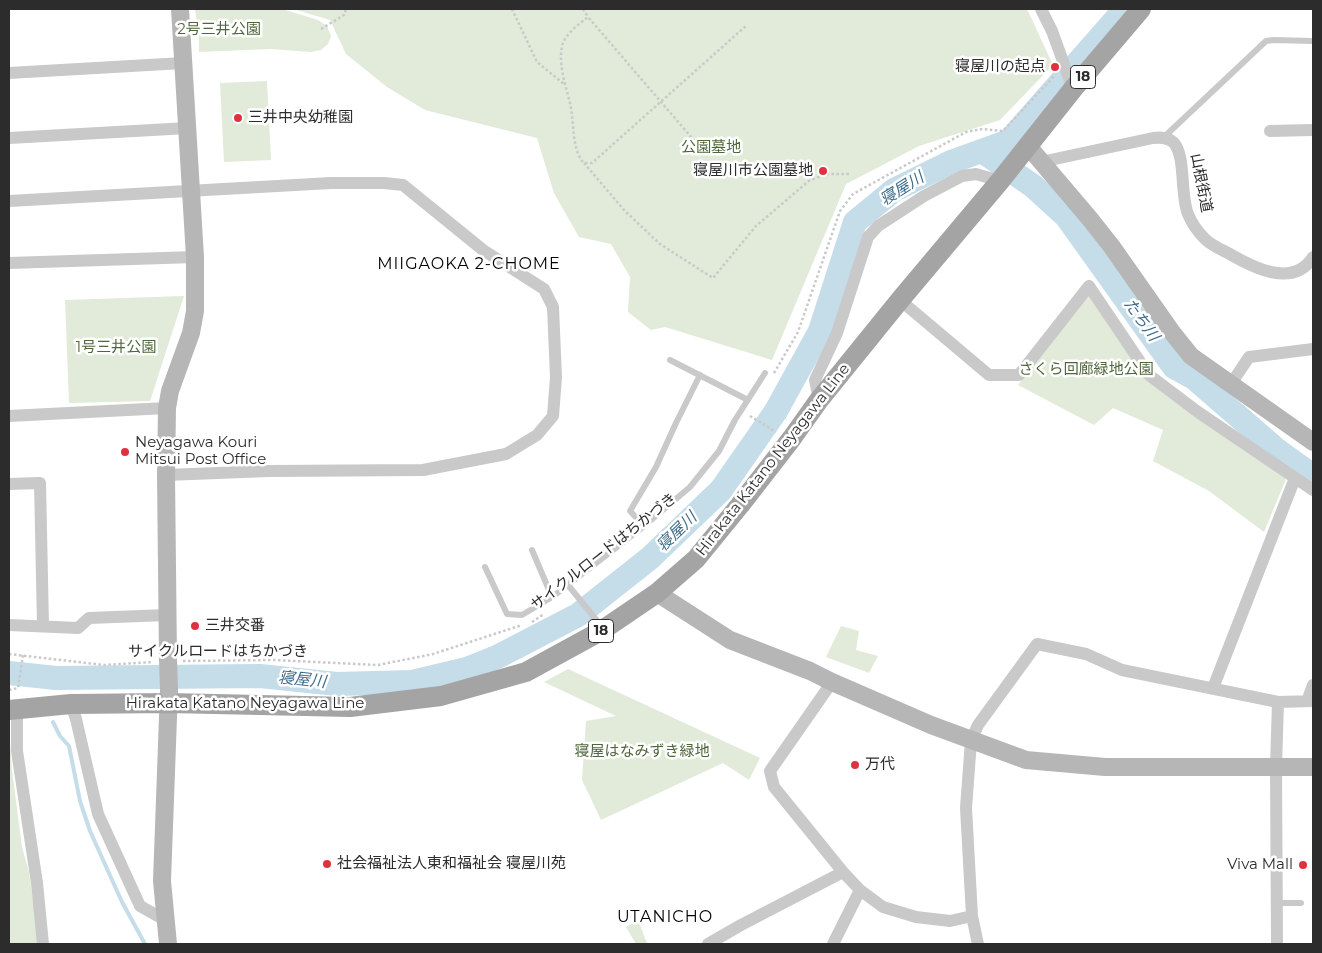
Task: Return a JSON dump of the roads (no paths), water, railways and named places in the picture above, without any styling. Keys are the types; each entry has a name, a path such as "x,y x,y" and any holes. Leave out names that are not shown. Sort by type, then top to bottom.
{"main road":[{"name":"Hirakata Katano Neyagawa Line","path":"13,710 169,696 350,707 441,696 526,672 598,622 657,593 696,558 740,505 819,400 1001,180 1072,84 1141,9"}],"street":[{"path":"168,944 162,881 169,696 167,661 167,408 170,391 191,333 195,311 195,257 180,9"},
{"path":"1041,9 1052,31 1072,84"},
{"path":"9,72 183,63"},
{"path":"9,138 188,128"},
{"path":"1270,131 1313,130"},
{"path":"1041,162 1164,137"},
{"name":"山根街道","path":"1164,137 1174,144 1180,154 1183,194 1187,213 1195,228 1207,241 1252,267 1266,272 1291,273 1300,270 1313,257"},
{"path":"1023,152 1041,162 1090,219 1191,356 1313,442"},
{"path":"819,400 815,380 837,333 868,237 878,226 924,196 962,176 976,174 1001,180"},
{"path":"9,201 331,183 403,185 483,250 544,289 553,307 556,377 553,416 537,435 506,454 423,470 268,471 166,475"},
{"path":"9,262 195,257"},
{"path":"900,300 989,375 1019,375 1089,286 1150,375 1198,412 1313,490"},
{"path":"1231,384 1249,357 1313,349"},
{"path":"9,416 167,408"},
{"path":"1212,688 1295,478"},
{"path":"9,484 40,483 43,626"},
{"path":"657,593 730,640 810,671 971,740 1026,760 1105,767 1313,767"},
{"path":"9,624 78,628 89,618 167,615"},
{"path":"978,944 972,916 966,808 971,740 978,725 1037,644 1086,654 1122,670 1278,702 1310,701 1313,685"},
{"path":"832,682 770,771 774,787 843,872 860,890 883,907 916,917 950,921 972,916"},
{"path":"1277,944 1276,767 1278,702"},
{"path":"71,704 98,814 140,906 165,920"},
{"path":"13,710 13,756 37,883 43,944"},
{"path":"708,944 843,872"},
{"path":"833,944 860,890"}],"lane":[{"path":"1164,137 1266,41 1313,42"},
{"path":"670,360 748,400"},
{"path":"485,566 507,614 522,615 568,586 690,487 719,451 765,373"},
{"path":"644,526 630,510 656,467 700,375"},
{"path":"532,550 552,597"},
{"path":"568,586 598,622"},
{"path":"1277,903 1301,903"}],"waterway":[{"name":"寝屋川","path":"9,673 56,678 260,676 337,684 412,682 467,669 497,657 578,615 650,558 721,490 776,411 820,331 855,222 894,190 951,162 1009,141 1125,9"},
{"name":"たち川","path":"982,151 1033,186 1066,216 1174,367 1194,378 1277,450 1313,476"},
{"path":"53,722 60,736 69,746 80,801 90,831 122,902 145,944"}],"place":[{"name":"寝屋川の起点","path":"1055,67"},
{"name":"三井中央幼稚園","path":"238,118"},
{"name":"寝屋川市公園墓地","path":"823,171"},
{"name":"Neyagawa Kouri Mitsui Post Office","path":"125,452"},
{"name":"三井交番","path":"195,626"},
{"name":"万代","path":"855,765"},
{"name":"社会福祉法人東和福祉会 寝屋川苑","path":"327,864"},
{"name":"Viva Mall","path":"1303,865"}],"district":[{"name":"MIIGAOKA 2-CHOME","path":"469,264"},
{"name":"UTANICHO","path":"665,917"}],"park label":[{"name":"2号三井公園","path":"219,30"},
{"name":"公園墓地","path":"711,148"},
{"name":"1号三井公園","path":"116,348"},
{"name":"さくら回廊緑地公園","path":"1086,370"},
{"name":"寝屋はなみずき緑地","path":"642,752"}]}
